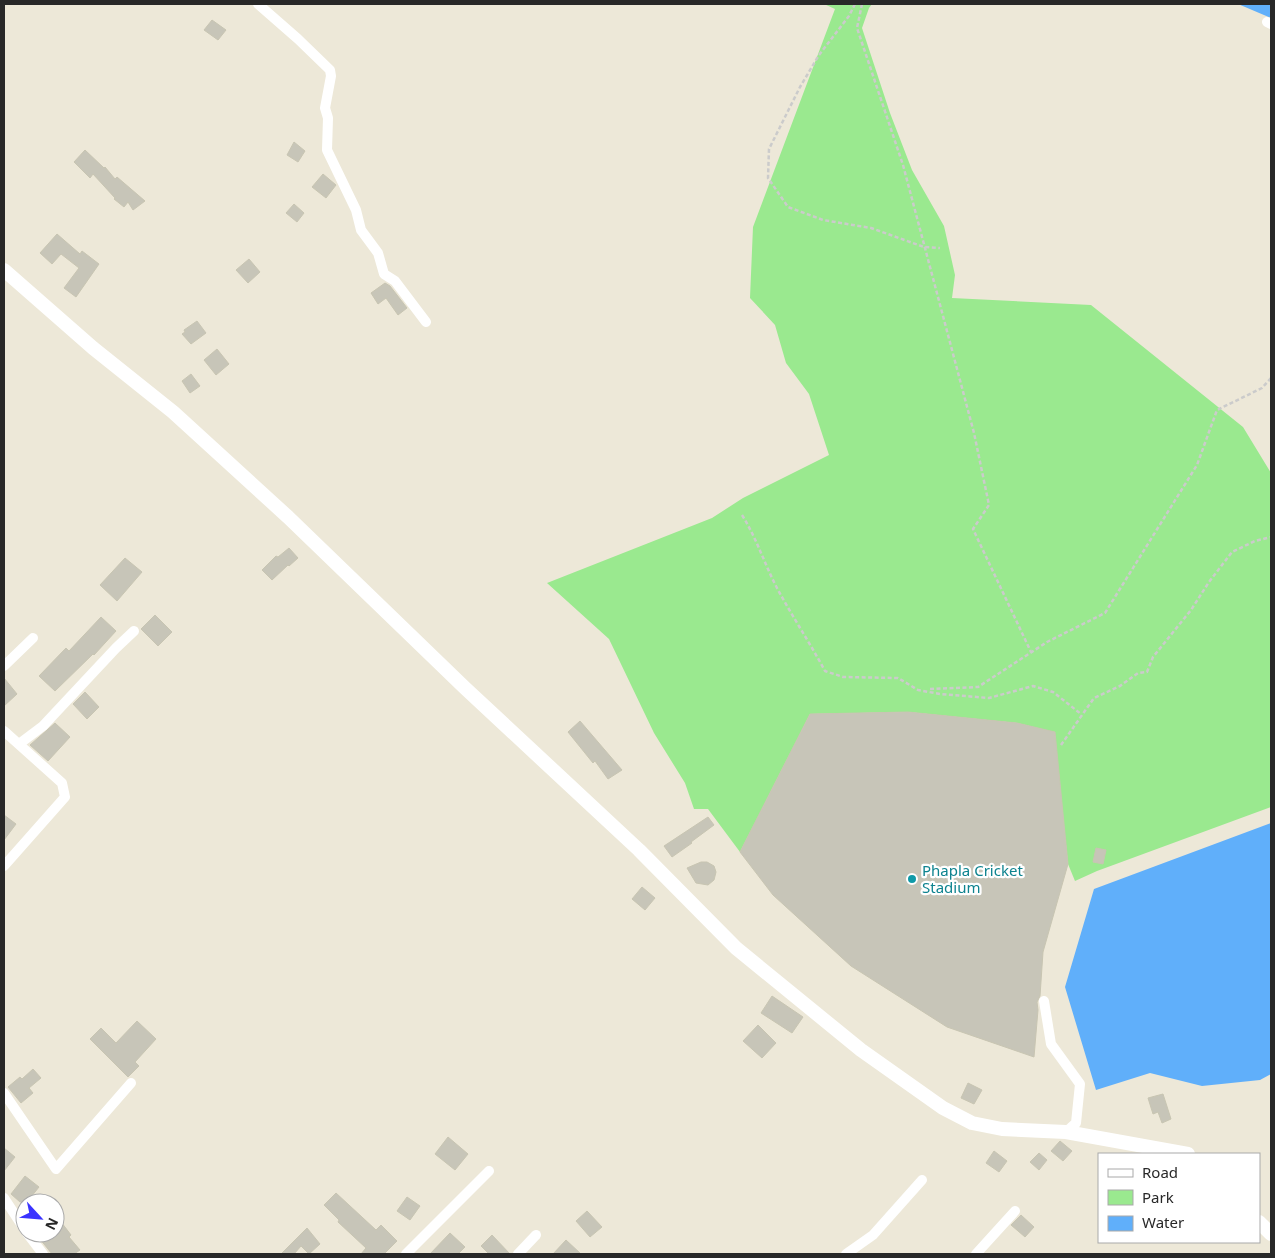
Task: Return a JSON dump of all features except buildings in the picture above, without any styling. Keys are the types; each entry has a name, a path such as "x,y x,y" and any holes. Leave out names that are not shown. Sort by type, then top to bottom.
{"main road":[{"path":"4,270 93,348 173,412 288,517 464,688 639,850 736,948 861,1050 943,1108 972,1123 1002,1130 1066,1132 1182,1153"},
{"path":"1260,1223 1271,1234"}],"street":[{"path":"258,4 330,70 331,76 325,108 328,118 327,150 356,210 360,230 378,253 384,274 395,281 426,322"},
{"path":"19,744 43,726 134,631"},
{"path":"4,666 34,638"},
{"path":"4,731 62,783 66,797 4,866"},
{"path":"1044,1001 1050,1044 1080,1084 1076,1123 1066,1132"},
{"path":"4,1093 56,1169 131,1082"},
{"path":"406,1254 489,1171"},
{"path":"846,1254 873,1235 922,1180"},
{"path":"4,1198 15,1215"},
{"path":"976,1254 1015,1211"},
{"path":"518,1254 536,1235"},
{"path":"34,1243 43,1254"}],"path":[{"path":"855,4 849,16 819,55 800,87 769,149 768,178 788,207 823,220 871,228 924,247 940,248"},
{"path":"862,4 857,28 903,164 974,433 989,505 973,529 1031,652"},
{"path":"930,689 978,687 1047,642 1106,613 1196,465 1217,410 1262,388 1271,378"},
{"path":"742,515 755,536 773,579 793,619 826,671 843,677 898,678 918,690 940,694 989,698 1033,686 1053,692 1081,714"},
{"path":"1061,745 1094,698 1120,686 1138,673 1147,672 1153,657 1191,610 1232,552 1271,537"}],"green space":[{"path":"824,4 872,4 862,28 890,113 912,170 944,226 955,275 952,298 1091,305 1243,427 1271,473 1271,807 1097,871 1075,881 1068,864 1054,732 1017,723 908,712 810,714 740,852 708,809 694,809 685,783 654,733 609,639 547,583 712,518 743,498 829,455 809,394 786,363 775,325 750,298 753,227 835,9"}],"water":[{"path":"1238,4 1271,4 1271,18"},
{"path":"1271,823 1271,1074 1260,1080 1202,1086 1150,1073 1096,1090 1065,987 1094,889"}],"place":[{"name":"Phapla Cricket Stadium","path":"912,879"}]}
